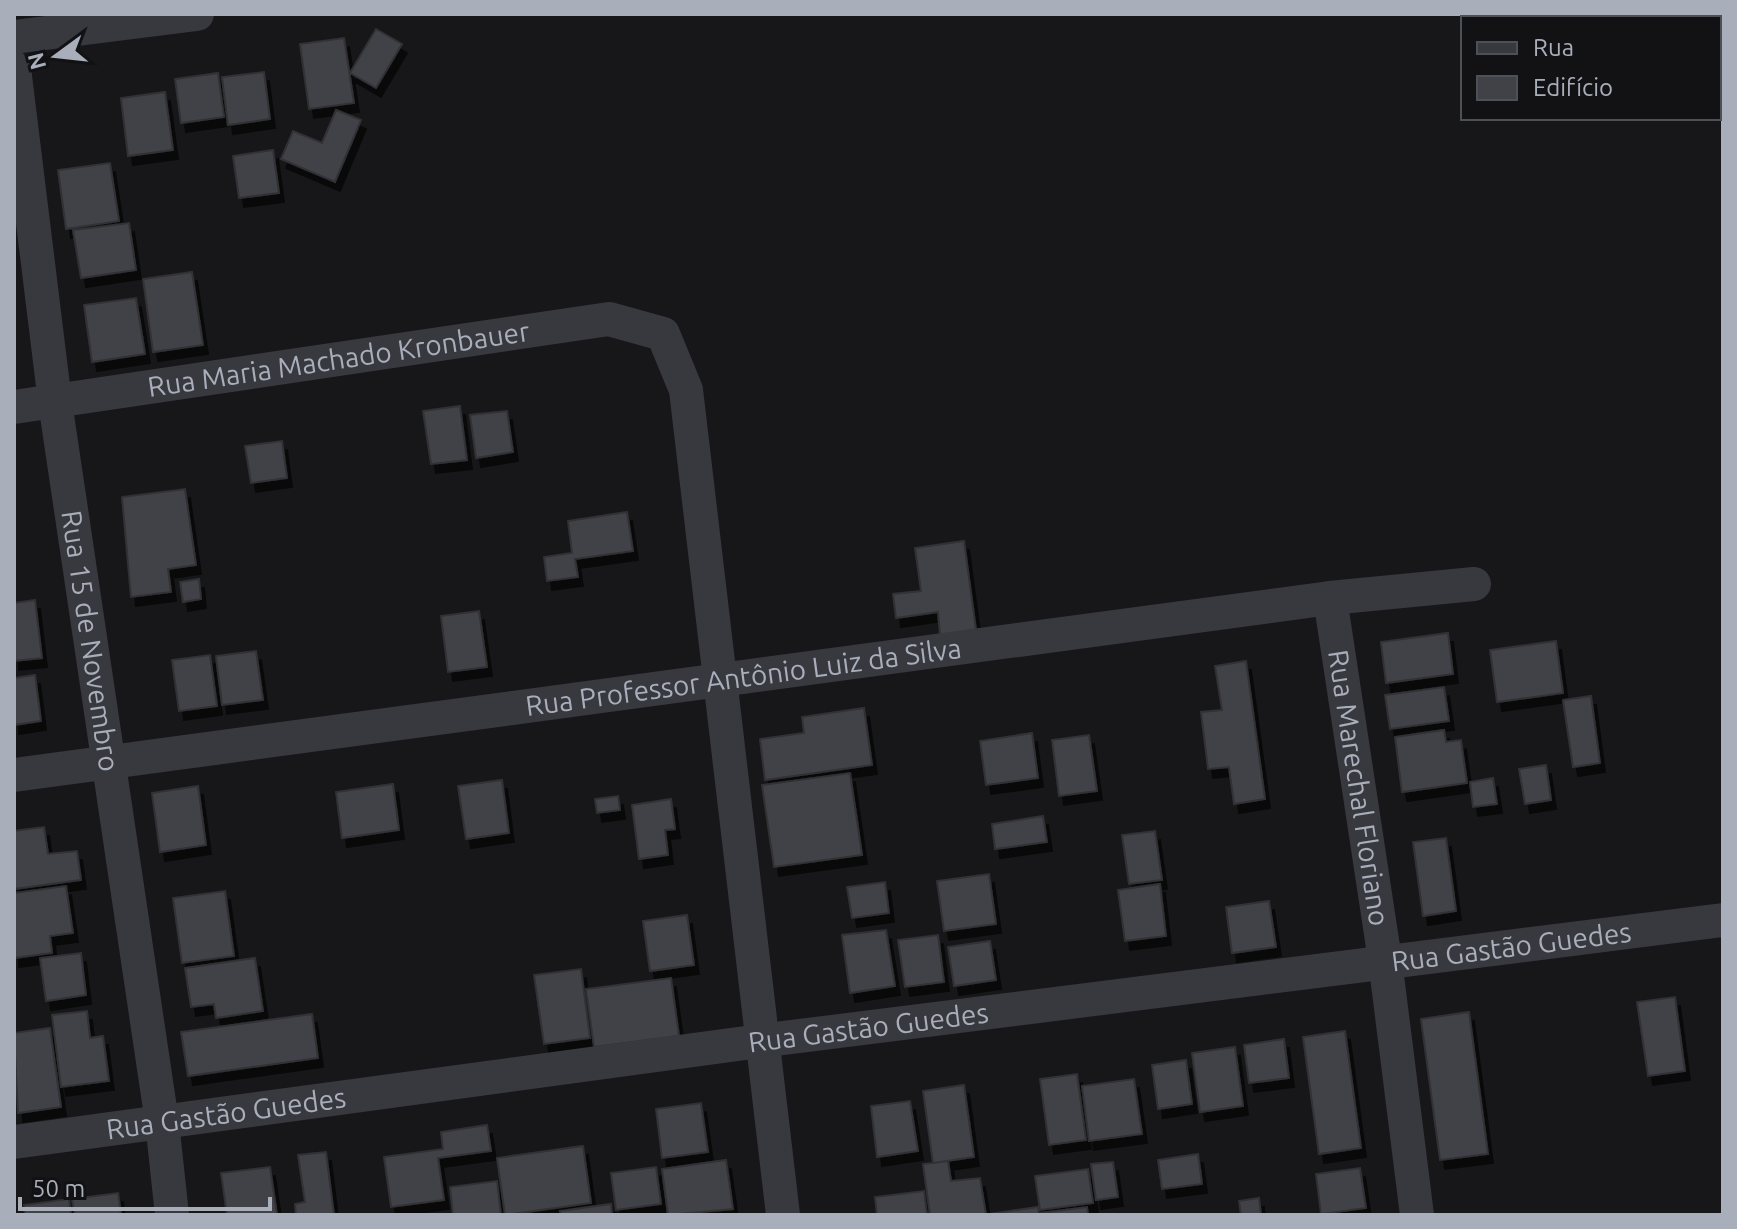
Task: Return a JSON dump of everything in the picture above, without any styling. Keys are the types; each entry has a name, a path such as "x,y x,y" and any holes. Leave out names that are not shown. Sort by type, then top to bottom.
{"street":[{"path":"14,37 197,14"},
{"name":"Rua 15 de Novembro","path":"14,68 55,402 106,762 162,1122 172,1215"},
{"name":"Rua Maria Machado Kronbauer","path":"14,407 609,319 663,334 686,390 721,679"},
{"name":"Rua Professor Antônio Luiz da Silva","path":"14,775 1330,598 1474,584"},
{"name":"Rua Marechal Floriano","path":"1330,598 1385,960 1417,1215"},
{"path":"721,679 760,1041 783,1215"},
{"name":"Rua Gastão Guedes","path":"14,1142 760,1041 1385,960 1723,920"}],"building":[{"path":"376,29 402,44 376,88 350,73"},
{"path":"344,38 354,103 309,109 300,44"},
{"path":"264,72 270,119 228,125 222,77"},
{"path":"218,73 224,117 181,123 175,79"},
{"path":"165,92 173,150 128,156 121,98"},
{"path":"336,110 361,120 335,182 281,159 293,131 322,143"},
{"path":"273,150 279,193 239,198 233,156"},
{"path":"110,163 119,221 66,229 58,170"},
{"path":"129,223 136,270 81,278 73,230"},
{"path":"192,272 203,345 153,352 143,279"},
{"path":"136,298 145,354 92,362 84,305"},
{"path":"460,406 467,460 431,464 423,411"},
{"path":"507,411 513,452 476,458 470,415"},
{"path":"282,441 287,478 251,483 245,446"},
{"path":"185,489 196,565 168,569 171,592 131,597 122,497"},
{"path":"627,512 633,551 575,559 578,577 547,581 544,557 572,553 568,521"},
{"path":"964,541 976,630 940,635 938,612 896,618 893,594 921,591 915,548"},
{"path":"199,579 201,599 183,602 180,582"},
{"path":"35,600 42,658 14,661 14,603"},
{"path":"479,611 487,667 448,672 441,616"},
{"path":"1448,633 1453,674 1386,683 1381,642"},
{"path":"1556,641 1563,693 1497,702 1490,650"},
{"path":"256,651 263,700 222,705 216,656"},
{"path":"210,655 217,706 179,711 172,660"},
{"path":"1246,661 1265,799 1234,804 1229,767 1208,769 1201,712 1222,710 1215,666"},
{"path":"35,675 41,721 14,725 14,678"},
{"path":"1444,687 1449,721 1390,729 1385,695"},
{"path":"1591,696 1600,763 1573,767 1563,700"},
{"path":"864,708 872,765 765,780 760,739 804,733 802,717"},
{"path":"1444,730 1446,742 1461,740 1467,783 1402,792 1395,737"},
{"path":"1032,733 1038,778 986,785 980,741"},
{"path":"1089,735 1097,791 1059,796 1052,740"},
{"path":"1546,765 1551,800 1525,804 1519,769"},
{"path":"850,773 862,855 774,867 762,785"},
{"path":"1493,778 1497,804 1473,807 1470,782"},
{"path":"502,780 509,833 466,839 458,786"},
{"path":"393,784 399,830 342,838 336,792"},
{"path":"198,786 206,845 160,852 152,793"},
{"path":"618,796 620,810 597,813 595,799"},
{"path":"671,799 675,829 665,830 668,855 639,859 632,805"},
{"path":"1043,816 1047,842 995,849 992,824"},
{"path":"44,827 48,854 77,851 81,880 14,889 14,831"},
{"path":"1155,831 1162,880 1129,884 1122,835"},
{"path":"1446,838 1456,911 1423,916 1413,842"},
{"path":"989,874 996,924 944,931 937,881"},
{"path":"885,882 889,913 852,918 847,887"},
{"path":"1160,884 1166,936 1125,941 1118,890"},
{"path":"66,886 73,933 50,936 52,953 14,958 14,893"},
{"path":"225,891 234,956 182,963 173,898"},
{"path":"1269,901 1276,947 1232,953 1226,907"},
{"path":"687,915 694,965 650,971 643,921"},
{"path":"886,930 895,986 850,993 842,935"},
{"path":"938,935 944,982 905,987 898,940"},
{"path":"990,941 996,980 954,986 948,947"},
{"path":"81,953 86,995 46,1001 40,958"},
{"path":"255,958 263,1011 216,1018 214,1004 191,1007 185,968"},
{"path":"581,969 590,1038 544,1044 534,975"},
{"path":"671,978 679,1036 594,1047 586,989"},
{"path":"1675,997 1685,1071 1648,1076 1637,1002"},
{"path":"87,1011 90,1038 103,1036 109,1081 61,1087 52,1015"},
{"path":"1469,1012 1488,1154 1440,1160 1421,1019"},
{"path":"312,1014 318,1058 188,1076 181,1032"},
{"path":"50,1028 61,1107 18,1113 14,1033"},
{"path":"1345,1031 1361,1148 1319,1154 1303,1037"},
{"path":"1284,1039 1289,1078 1249,1083 1244,1045"},
{"path":"1235,1047 1243,1106 1200,1112 1192,1053"},
{"path":"1186,1060 1192,1104 1158,1109 1152,1065"},
{"path":"1077,1074 1086,1140 1049,1145 1040,1079"},
{"path":"1134,1079 1142,1134 1089,1141 1082,1086"},
{"path":"964,1085 974,1157 933,1163 923,1091"},
{"path":"910,1101 918,1151 877,1157 871,1106"},
{"path":"701,1103 708,1152 662,1158 656,1109"},
{"path":"487,1125 491,1151 438,1158 444,1200 391,1207 384,1157 443,1149 441,1132"},
{"path":"583,1146 591,1203 505,1215 497,1158"},
{"path":"326,1152 334,1215 296,1215 295,1204 305,1202 298,1155"},
{"path":"1198,1154 1202,1184 1162,1189 1158,1160"},
{"path":"726,1160 733,1209 668,1215 662,1169"},
{"path":"948,1161 951,1181 980,1178 986,1215 930,1215 923,1164"},
{"path":"1113,1162 1118,1197 1096,1200 1091,1164"},
{"path":"270,1167 277,1215 227,1215 221,1173"},
{"path":"656,1167 661,1204 616,1210 611,1173"},
{"path":"1360,1168 1366,1208 1321,1214 1316,1174"},
{"path":"1088,1169 1093,1203 1040,1210 1035,1176"},
{"path":"497,1181 501,1215 453,1215 450,1187"},
{"path":"924,1191 927,1215 877,1215 875,1197"},
{"path":"118,1193 121,1215 75,1215 72,1199"},
{"path":"1259,1198 1261,1215 1241,1215 1239,1201"},
{"path":"69,1199 71,1215 25,1215 24,1205"},
{"path":"611,1204 612,1215 561,1215 560,1211"},
{"path":"1038,1207 1039,1215 989,1215 989,1214"},
{"path":"1087,1207 1088,1215 1041,1215 1041,1213"}]}
